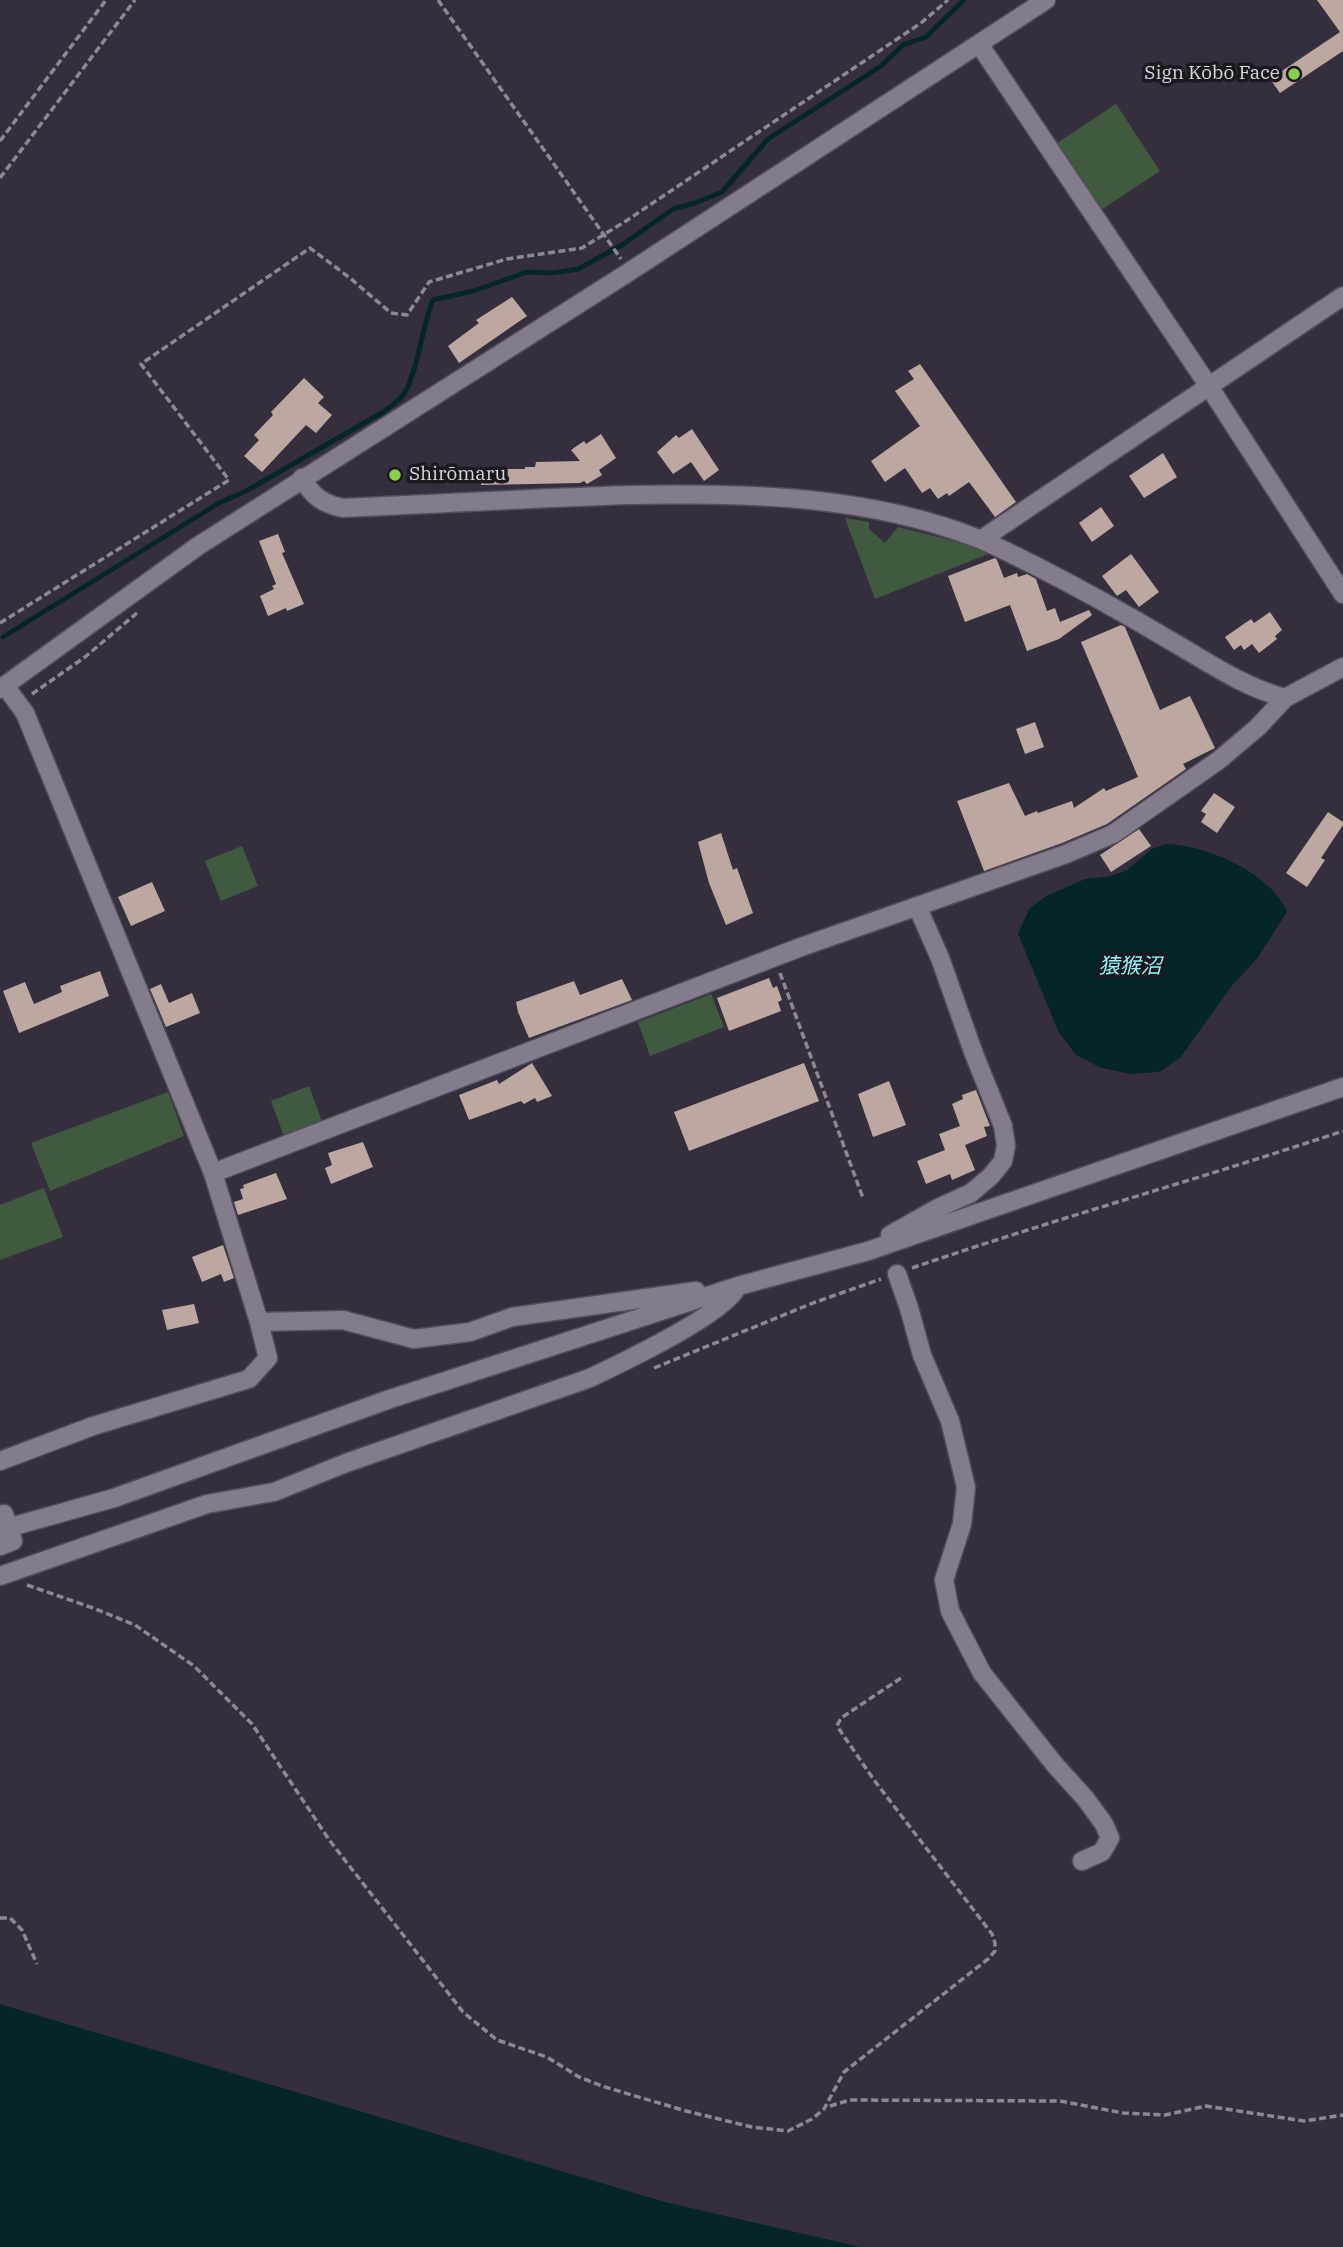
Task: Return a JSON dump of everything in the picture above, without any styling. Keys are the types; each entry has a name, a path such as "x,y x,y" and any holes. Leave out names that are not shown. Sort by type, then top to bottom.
{"street":[{"path":"0,1461 93,1426 250,1379 268,1358 213,1173 25,713 2,685 198,546 629,272 1046,0"},
{"path":"979,44 1208,386 1343,594"},
{"path":"982,540 1343,296"},
{"path":"302,478 313,495 327,505 343,508 690,494 761,495 826,501 891,512 933,522 982,540 1138,621 1236,679 1285,698"},
{"path":"213,1173 774,958 1066,854 1113,834 1219,760 1258,727 1285,698 1343,667"},
{"path":"888,1244 887,1237 913,1221 971,1193 991,1176 1003,1161 1006,1146 1003,1126 940,958 917,906"},
{"path":"0,1546 13,1541 3,1524 114,1498 390,1399 738,1286 888,1244 1343,1087"},
{"path":"897,1274 922,1355 950,1421 966,1487 962,1524 944,1580 950,1611 982,1673 1104,1824 1110,1838 1102,1852 1082,1861"},
{"path":"259,1322 343,1320 414,1339 438,1338 470,1332 512,1317 738,1286"},
{"path":"5,1575 207,1504 274,1492 346,1463 590,1378 704,1317 732,1296 738,1286"}],"path":[{"path":"0,141 106,0"},
{"path":"0,178 135,0"},
{"path":"438,0 618,254"},
{"path":"0,623 229,480 141,364 310,248 391,313 407,315 429,282 507,259 582,248 921,23 948,0"},
{"path":"774,958 863,1198"},
{"path":"649,1370 813,1303 997,1239 1343,1131"},
{"path":"5,1575 135,1625 194,1667 252,1724 330,1840 418,1955 463,2012 497,2040 547,2057 579,2077 605,2087 752,2127 788,2131 811,2119 824,2109 844,2072 995,1951 992,1934 874,1780 837,1726 841,1718 904,1676"},
{"path":"0,1918 10,1918 22,1930 37,1964"},
{"path":"830,2106 850,2100 1060,2101 1123,2113 1165,2115 1206,2106 1304,2121 1343,2115"}],"green space":[{"path":"1116,104 1160,171 1101,210 1057,143"},
{"path":"845,518 869,522 869,529 885,543 898,527 962,543 988,554 875,599"},
{"path":"242,846 258,886 221,901 205,861"},
{"path":"711,994 724,1027 650,1056 638,1022"},
{"path":"309,1086 323,1124 285,1139 271,1101"},
{"path":"168,1092 184,1136 50,1191 31,1143"},
{"path":"44,1188 63,1237 0,1260 0,1205"}],"water":[{"name":"猿猴沼","path":"1165,844 1198,849 1235,863 1267,885 1287,912 1256,960 1234,983 1180,1058 1159,1072 1131,1074 1101,1068 1076,1055 1059,1033 1018,934 1029,909 1046,896 1085,879 1111,876 1127,870 1152,849"},
{"path":"0,2004 665,2202 861,2247 0,2247"}],"building":[{"path":"1317,0 1343,0 1343,51 1280,93 1270,79 1340,32"},
{"path":"512,297 527,316 459,363 448,346 479,323 476,320"},
{"path":"920,364 1016,502 995,517 969,482 949,496 947,493 938,499 930,488 922,493 905,468 885,482 871,461 920,426 895,391 914,379 908,371"},
{"path":"304,378 324,397 318,403 332,415 316,433 306,425 262,472 244,456 259,440 254,435 273,415 271,412"},
{"path":"692,429 719,470 704,481 691,462 673,474 657,452 676,435 679,438"},
{"path":"601,434 616,458 599,470 602,475 587,484 584,481 481,485 481,469 525,469 535,467 536,462 580,461 571,450"},
{"path":"1163,453 1177,477 1144,498 1129,476"},
{"path":"1101,507 1114,526 1092,542 1079,523"},
{"path":"278,534 285,552 282,553 304,604 268,616 260,596 274,589 272,586 276,584 259,541"},
{"path":"1131,554 1159,592 1139,607 1126,590 1117,596 1102,576"},
{"path":"995,558 1004,578 1017,573 1018,577 1027,574 1036,579 1047,611 1055,608 1060,622 1089,610 1092,615 1059,639 1027,651 1010,605 965,622 948,576"},
{"path":"1270,612 1282,630 1275,636 1277,639 1259,653 1252,644 1244,650 1241,645 1234,650 1225,637 1251,619 1254,623"},
{"path":"1121,625 1125,627 1160,710 1190,696 1215,748 1183,764 1186,769 1107,824 984,871 957,801 1009,783 1025,816 1072,801 1074,808 1104,788 1106,791 1138,777 1081,642"},
{"path":"1035,722 1044,747 1025,754 1016,729"},
{"path":"1214,793 1235,807 1217,833 1201,822 1206,814 1201,811"},
{"path":"1328,812 1343,822 1343,825 1321,858 1325,860 1307,887 1286,873"},
{"path":"1139,829 1151,846 1111,872 1100,855"},
{"path":"721,833 733,870 737,868 753,913 726,925 709,883 698,842"},
{"path":"152,882 165,911 131,926 118,897"},
{"path":"100,971 109,996 19,1033 3,991 25,982 34,1004 62,992 60,986"},
{"path":"769,978 773,988 777,986 782,1000 778,1002 781,1011 729,1031 717,998"},
{"path":"622,979 632,1000 529,1038 516,1002 574,981 580,995"},
{"path":"161,984 169,1003 192,993 200,1013 166,1027 150,989"},
{"path":"532,1063 552,1096 537,1102 535,1098 524,1104 521,1101 469,1120 459,1095 497,1080 499,1084"},
{"path":"804,1063 819,1101 689,1151 674,1112"},
{"path":"889,1081 906,1125 873,1137 858,1094"},
{"path":"976,1090 990,1126 984,1127 987,1136 965,1145 975,1170 952,1180 950,1174 926,1184 917,1161 945,1150 939,1134 960,1126 952,1104 963,1099 962,1095"},
{"path":"363,1142 373,1167 331,1184 325,1168 332,1165 328,1153"},
{"path":"276,1173 287,1199 238,1215 234,1202 243,1199 240,1189 244,1188 243,1185"},
{"path":"223,1245 234,1278 224,1282 221,1274 202,1282 192,1257"},
{"path":"194,1304 199,1323 167,1330 162,1310"}],"waterway":[{"path":"3,637 219,503 248,490 397,402 411,378 433,300 473,291 527,272 552,273 578,269 622,245 673,209 722,192 768,139 881,66 903,45 926,37 964,0"}],"place":[{"name":"Sign Kōbō Face","path":"1294,74"},
{"name":"Shirōmaru","path":"395,475"}]}
